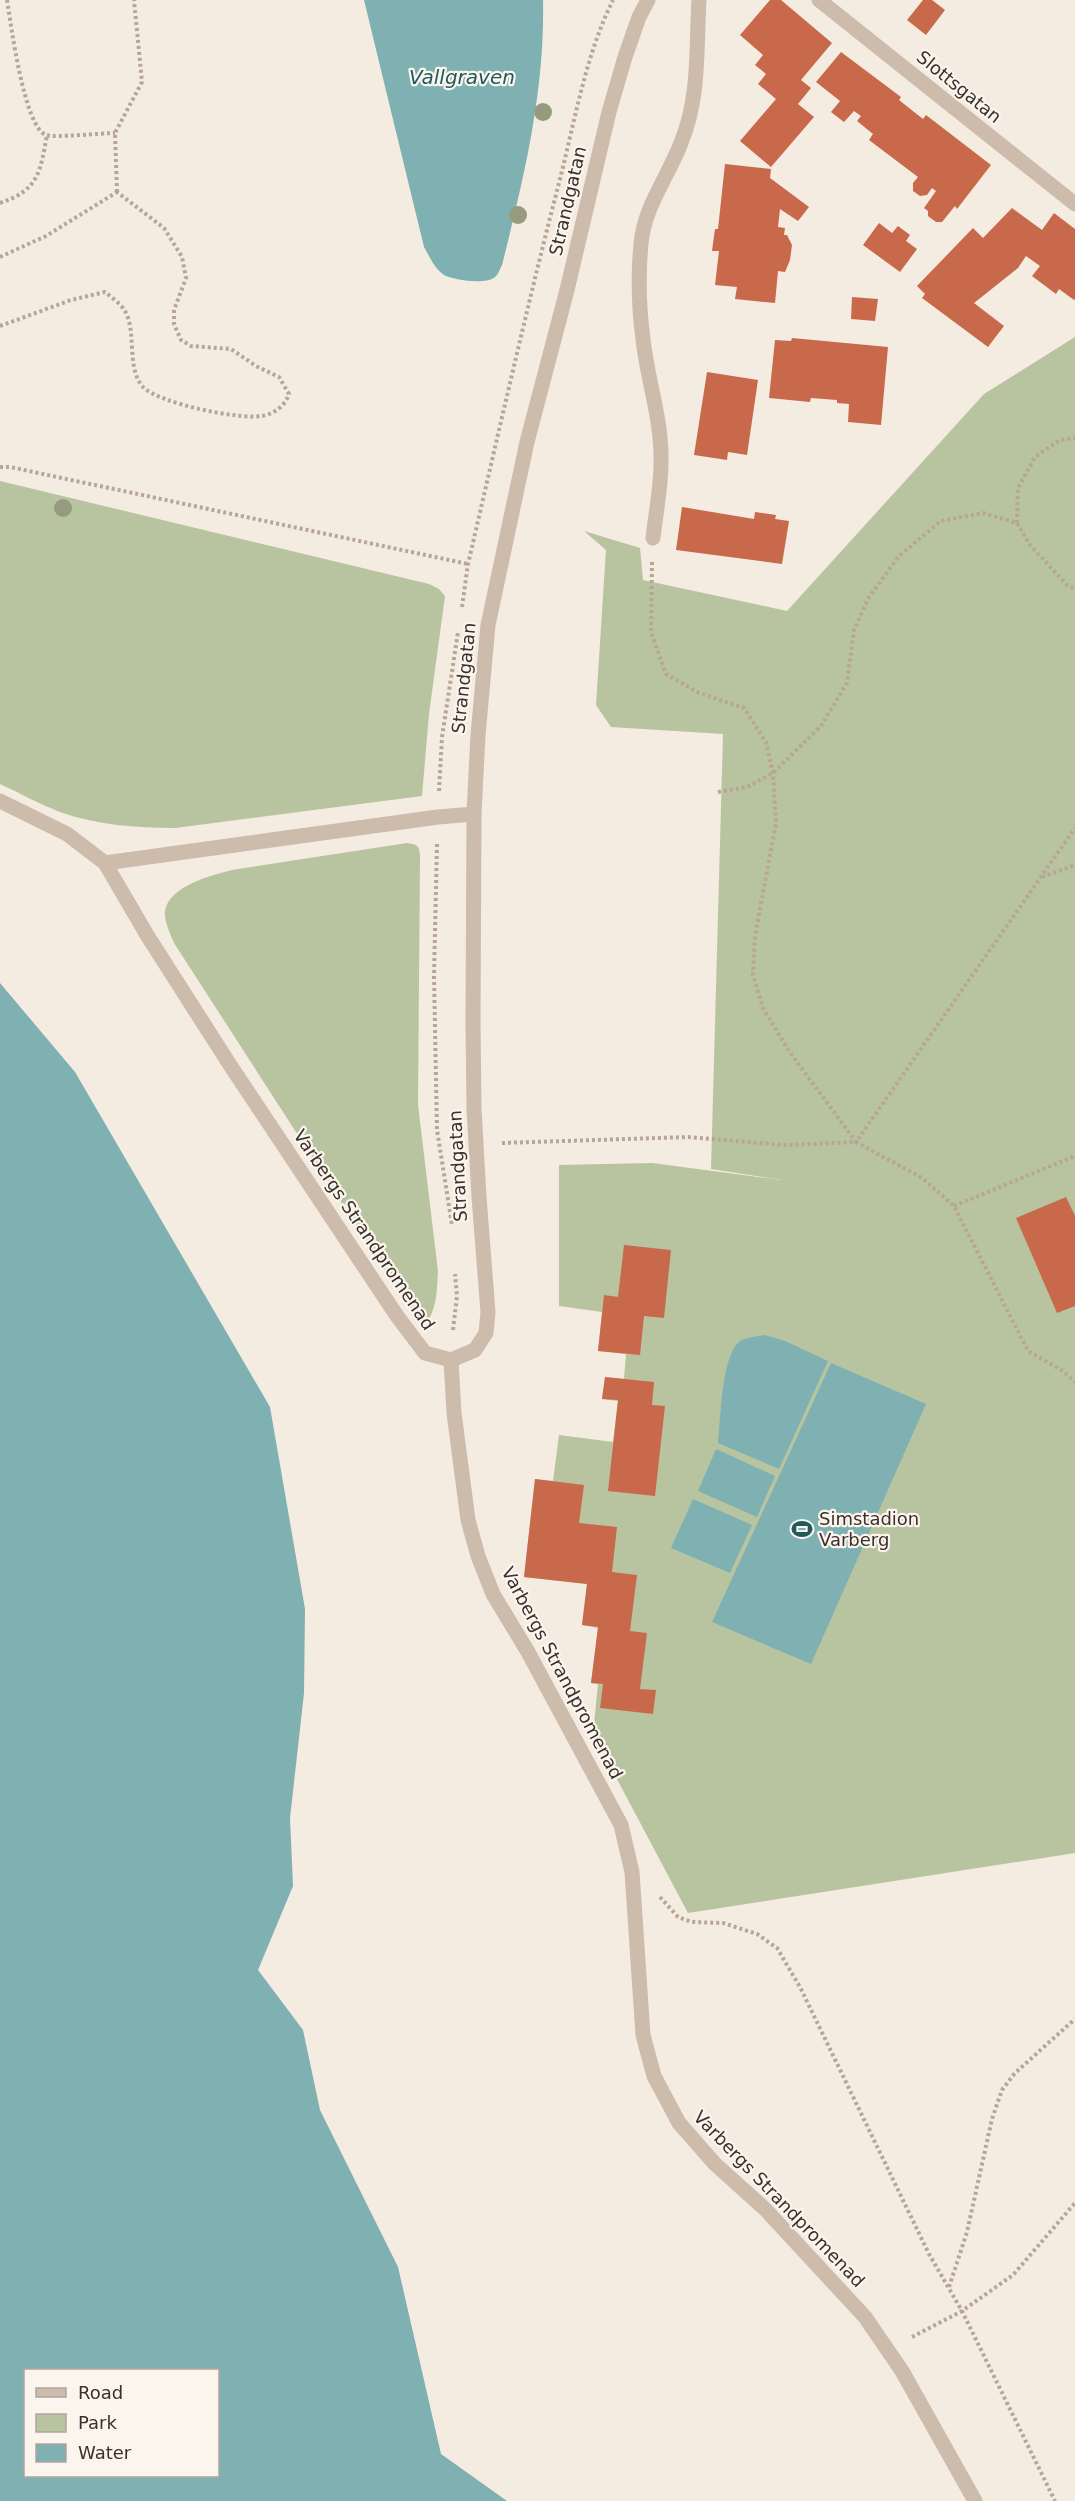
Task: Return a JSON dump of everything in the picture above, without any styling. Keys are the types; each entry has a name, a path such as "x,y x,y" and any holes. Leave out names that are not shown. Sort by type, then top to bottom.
{"street":[{"name":"Strandgatan","path":"451,1360 475,1350 486,1333 488,1312 476,1144 473,1023 474,814 478,735 488,625 527,442 567,290 609,112 635,27 648,0"},
{"path":"653,538 661,457 659,427 643,339 639,262 641,236 648,211 681,143 692,110 697,88 699,0"},
{"name":"Slottsgatan","path":"819,0 1075,204"},
{"name":"Varbergs Strandpromenad","path":"0,801 67,834 105,863 147,935 224,1055 397,1316 425,1353 451,1360 454,1413 468,1520 478,1556 493,1594 528,1652 621,1825 632,1872 643,2035 654,2076 679,2123 715,2164 766,2210 865,2317 902,2371 975,2501"},
{"path":"105,863 438,816 474,814"}],"path":[{"path":"7,0 17,58 29,109 36,127 46,135 115,133"},
{"path":"117,192 115,133 142,82 134,0"},
{"path":"0,203 15,198 31,187 41,168 46,135"},
{"path":"0,257 46,236 117,192"},
{"path":"0,326 71,300 105,292 125,311 136,375 142,386 157,397 245,417 263,416 276,411 286,402 289,394 279,376 256,366 231,349 191,346 181,340 174,324 174,310 186,278 182,257 164,228 117,192"},
{"path":"1075,438 1060,440 1035,457 1018,488 1017,523 1030,545 1067,585 1075,589"},
{"path":"0,467 10,467 468,564"},
{"path":"718,792 747,787 773,773 821,726 847,683 854,630 869,597 899,556 941,521 983,513 1017,523"},
{"path":"653,538 651,632 666,674 699,693 744,708 766,742 773,773 776,823 755,936 753,975 763,1008 789,1051 856,1142 922,1178 954,1206 1028,1352 1063,1371 1075,1382"},
{"path":"856,1142 1075,828"},
{"path":"1041,878 1075,865"},
{"path":"476,1144 689,1137 785,1145 856,1142"},
{"path":"954,1206 1075,1156"},
{"path":"659,1895 678,1917 692,1922 723,1923 757,1934 777,1948 800,1987 929,2254 962,2311 1055,2501"},
{"path":"949,2288 967,2232 992,2119 1002,2090 1015,2073 1075,2019"},
{"path":"887,2350 962,2311 1013,2275 1075,2203"}],"green space":[{"path":"1075,337 1075,1853 688,1913 593,1734 598,1684 591,1683 598,1628 582,1625 587,1584 524,1577 535,1479 553,1481 559,1435 613,1442 618,1401 602,1399 605,1377 624,1379 626,1354 598,1351 602,1312 559,1306 559,1165 652,1163 782,1180 711,1169 723,734 611,727 596,705 606,550 584,531 640,548 643,580 787,611 984,394"},
{"path":"0,481 429,584 439,589 445,596 429,714 422,796 175,828 160,828 88,820 52,809 0,784"},
{"path":"407,843 416,846 420,855 418,1105 438,1271 434,1308 429,1319 422,1321 414,1315 174,943 165,915 168,902 174,895 192,883 214,875 232,870"}],"water":[{"name":"Vallgraven","path":"364,0 543,0 541,68 532,134 502,265 497,275 491,279 470,281 444,275 435,266 424,247"},
{"path":"0,983 75,1072 270,1407 305,1609 304,1693 290,1818 293,1886 258,1970 303,2030 320,2110 398,2267 441,2454 507,2501 0,2501"},
{"path":"765,1335 785,1341 828,1361 779,1469 718,1443 723,1387 730,1358 735,1347 742,1340"},
{"path":"831,1363 926,1404 811,1664 712,1622"},
{"path":"716,1449 775,1476 757,1517 698,1491"},
{"path":"693,1499 752,1525 730,1573 671,1548"}],"building":[{"path":"770,0 781,0 832,43 801,80 811,88 798,104 814,117 771,167 740,141 776,99 758,84 766,74 755,65 763,55 740,35"},
{"path":"923,0 932,0 945,10 926,35 907,20"},
{"path":"841,52 901,97 899,100 923,119 926,115 991,165 957,209 955,206 942,222 936,222 928,216 928,211 924,208 936,191 932,188 927,195 920,196 913,191 913,183 918,177 869,140 873,134 857,121 861,116 854,111 844,122 831,112 840,101 816,82"},
{"path":"725,164 771,169 770,178 809,207 798,221 780,209 778,227 785,228 784,235 787,235 792,245 790,260 785,272 778,271 775,303 735,299 737,287 715,285 719,251 712,251 715,229 718,229"},
{"path":"1012,208 1042,230 1054,213 1075,229 1075,299 1059,289 1056,294 1032,276 1040,266 1026,256 1018,268 974,303 1004,326 988,347 922,298 925,294 917,286 973,228 983,238"},
{"path":"879,223 892,233 898,226 910,235 906,241 917,249 900,272 863,245"},
{"path":"852,297 878,299 875,321 851,319"},
{"path":"792,338 888,347 881,425 848,422 849,404 837,403 837,400 811,398 810,402 769,398 775,340 791,341"},
{"path":"707,372 758,380 747,455 728,452 727,460 694,455"},
{"path":"682,507 754,519 755,512 776,515 775,519 789,521 782,564 676,550"},
{"path":"1066,1197 1075,1216 1075,1306 1057,1313 1016,1218"},
{"path":"624,1245 671,1250 664,1318 644,1316 640,1355 598,1351 604,1295 618,1297"},
{"path":"605,1377 654,1382 652,1405 665,1406 655,1496 608,1491 618,1400 602,1399"},
{"path":"535,1479 584,1485 579,1523 617,1527 612,1572 637,1575 630,1631 647,1633 640,1689 656,1690 653,1714 600,1708 603,1684 591,1683 598,1627 582,1625 587,1584 524,1577"}],"place":[{"name":"Simstadion Varberg","path":"802,1529"}]}
